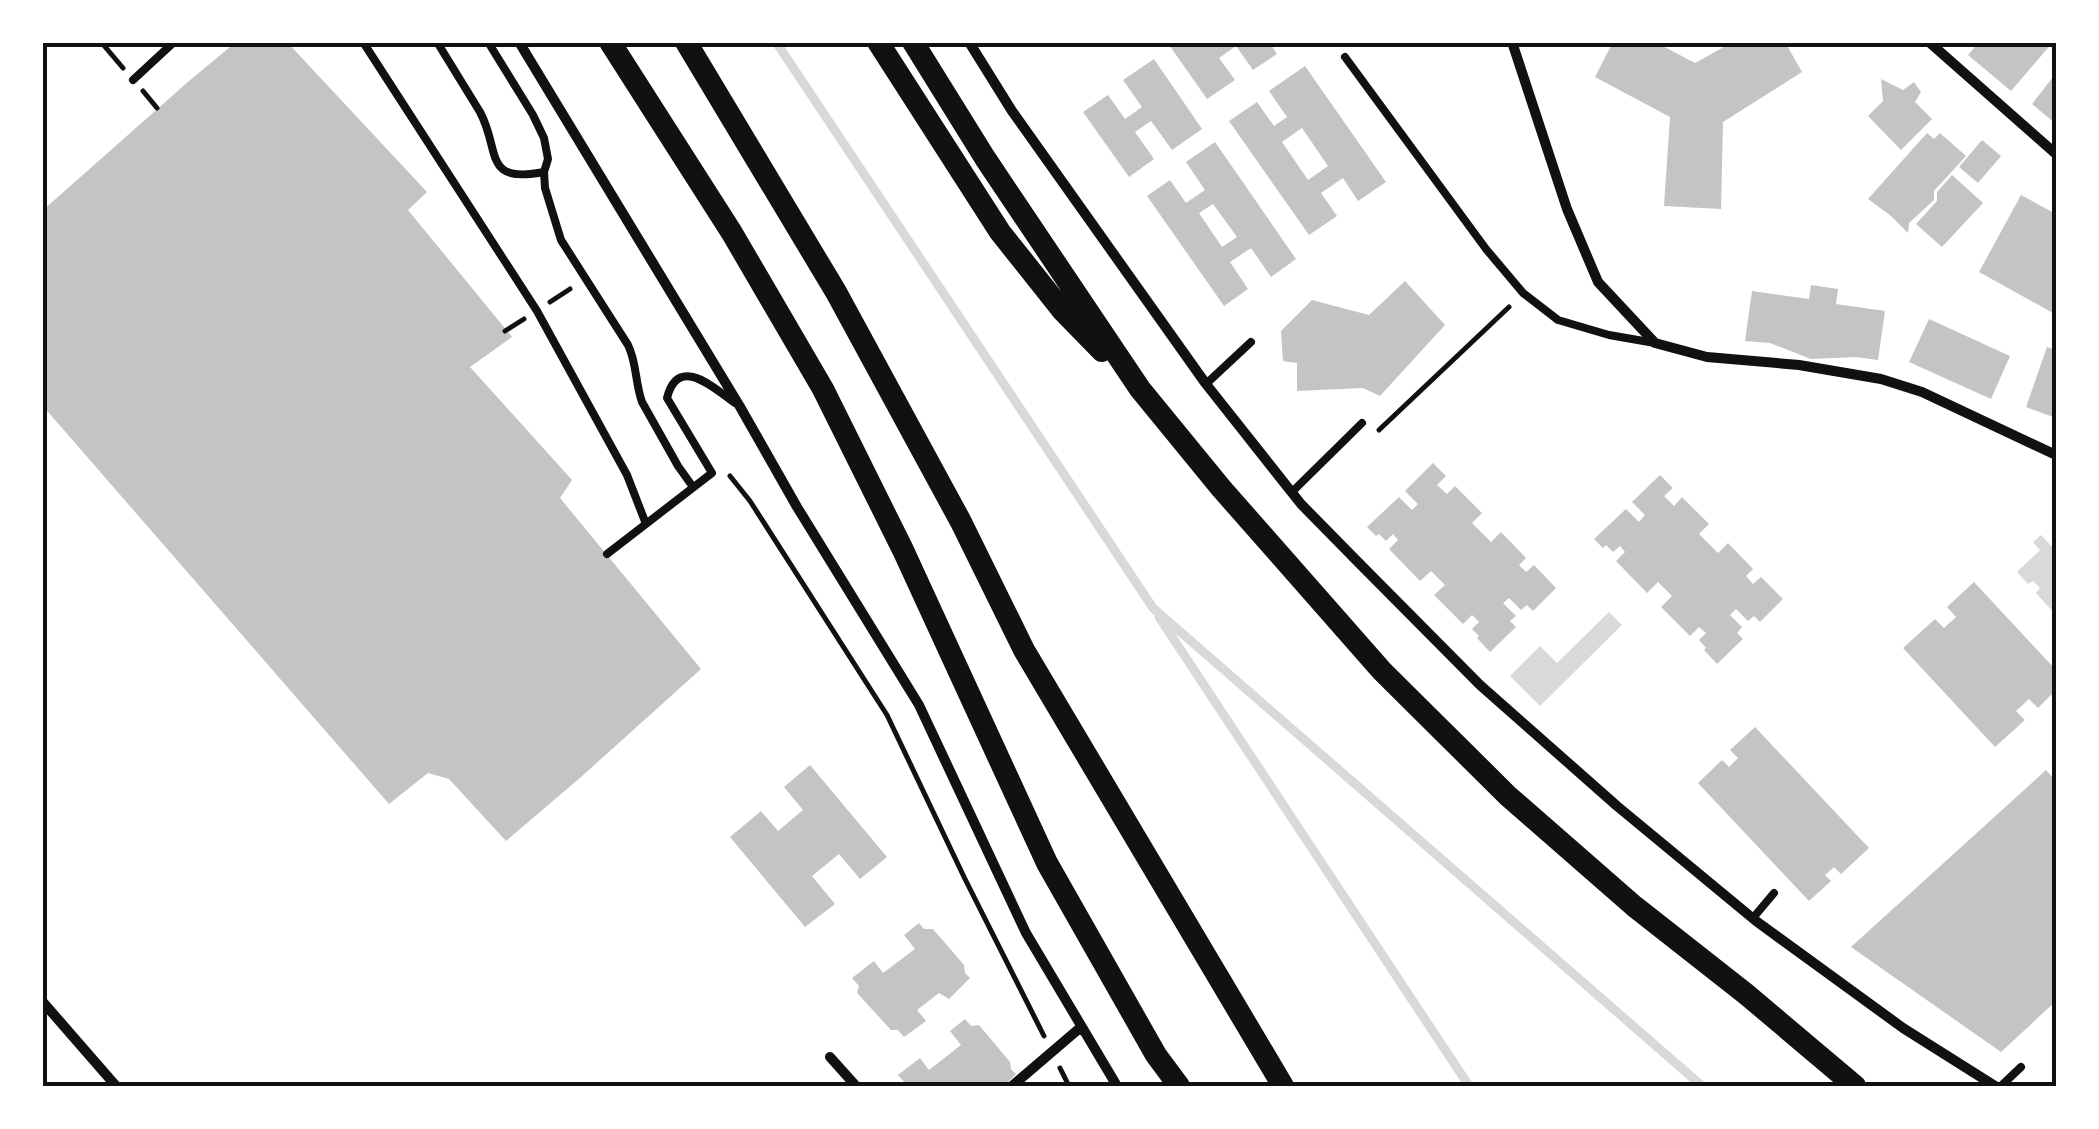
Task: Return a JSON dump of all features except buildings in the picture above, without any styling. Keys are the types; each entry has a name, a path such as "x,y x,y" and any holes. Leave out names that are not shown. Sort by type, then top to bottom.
{"main road":[{"path":"610,42 732,232 822,389 911,566 1047,863 1156,1055 1179,1086"},
{"path":"686,42 836,292 961,522 1024,650 1283,1086"},
{"path":"878,42 1000,232 1062,310 1140,389 1221,488 1382,671 1508,796 1634,906 1855,1086"},
{"path":"913,42 985,158 1140,389"}],"street":[{"path":"519,42 919,705 1026,933 1117,1086"},
{"path":"969,42 1024,127 1206,384 1300,504 1480,685 1617,806 1753,918 1903,1028 1998,1086"},
{"path":"1512,42 1567,208 1598,282 1655,343 1706,357 1800,365 1881,379 1922,392 2056,455"},
{"path":"1929,42 2056,154"},
{"path":"42,1001 116,1086"},
{"path":"1012,1086 1080,1027"},
{"path":"830,1057 856,1086"}],"lane":[{"path":"133,80 174,42"},
{"path":"363,42 537,310 626,475 646,524"},
{"path":"436,42 480,112 496,160 504,171 514,175 544,172"},
{"path":"488,42 544,138 548,205 561,240 628,345 642,402 693,487"},
{"path":"1346,56 1486,249 1523,293 1558,320 1608,335 1655,343"},
{"path":"1206,384 1251,342"},
{"path":"607,554 712,473 670,404 667,393 678,379 697,377 739,405"},
{"path":"1292,492 1362,423"},
{"path":"1753,918 1774,893"},
{"path":"1998,1086 2021,1067"}],"path":[{"path":"1369,439 1523,293"},
{"path":"729,474 887,715 1070,1086"}],"shaded area":[{"path":"2041,535 2056,551 2056,615 2036,593 2040,588 2033,581 2028,584 2017,572 2040,550 2033,542"},
{"path":"1609,612 1622,625 1540,706 1510,676 1540,646 1557,663"}],"waterway":[{"path":"776,42 1153,608 1702,1086"},
{"path":"1159,617 1469,1086"}]}
